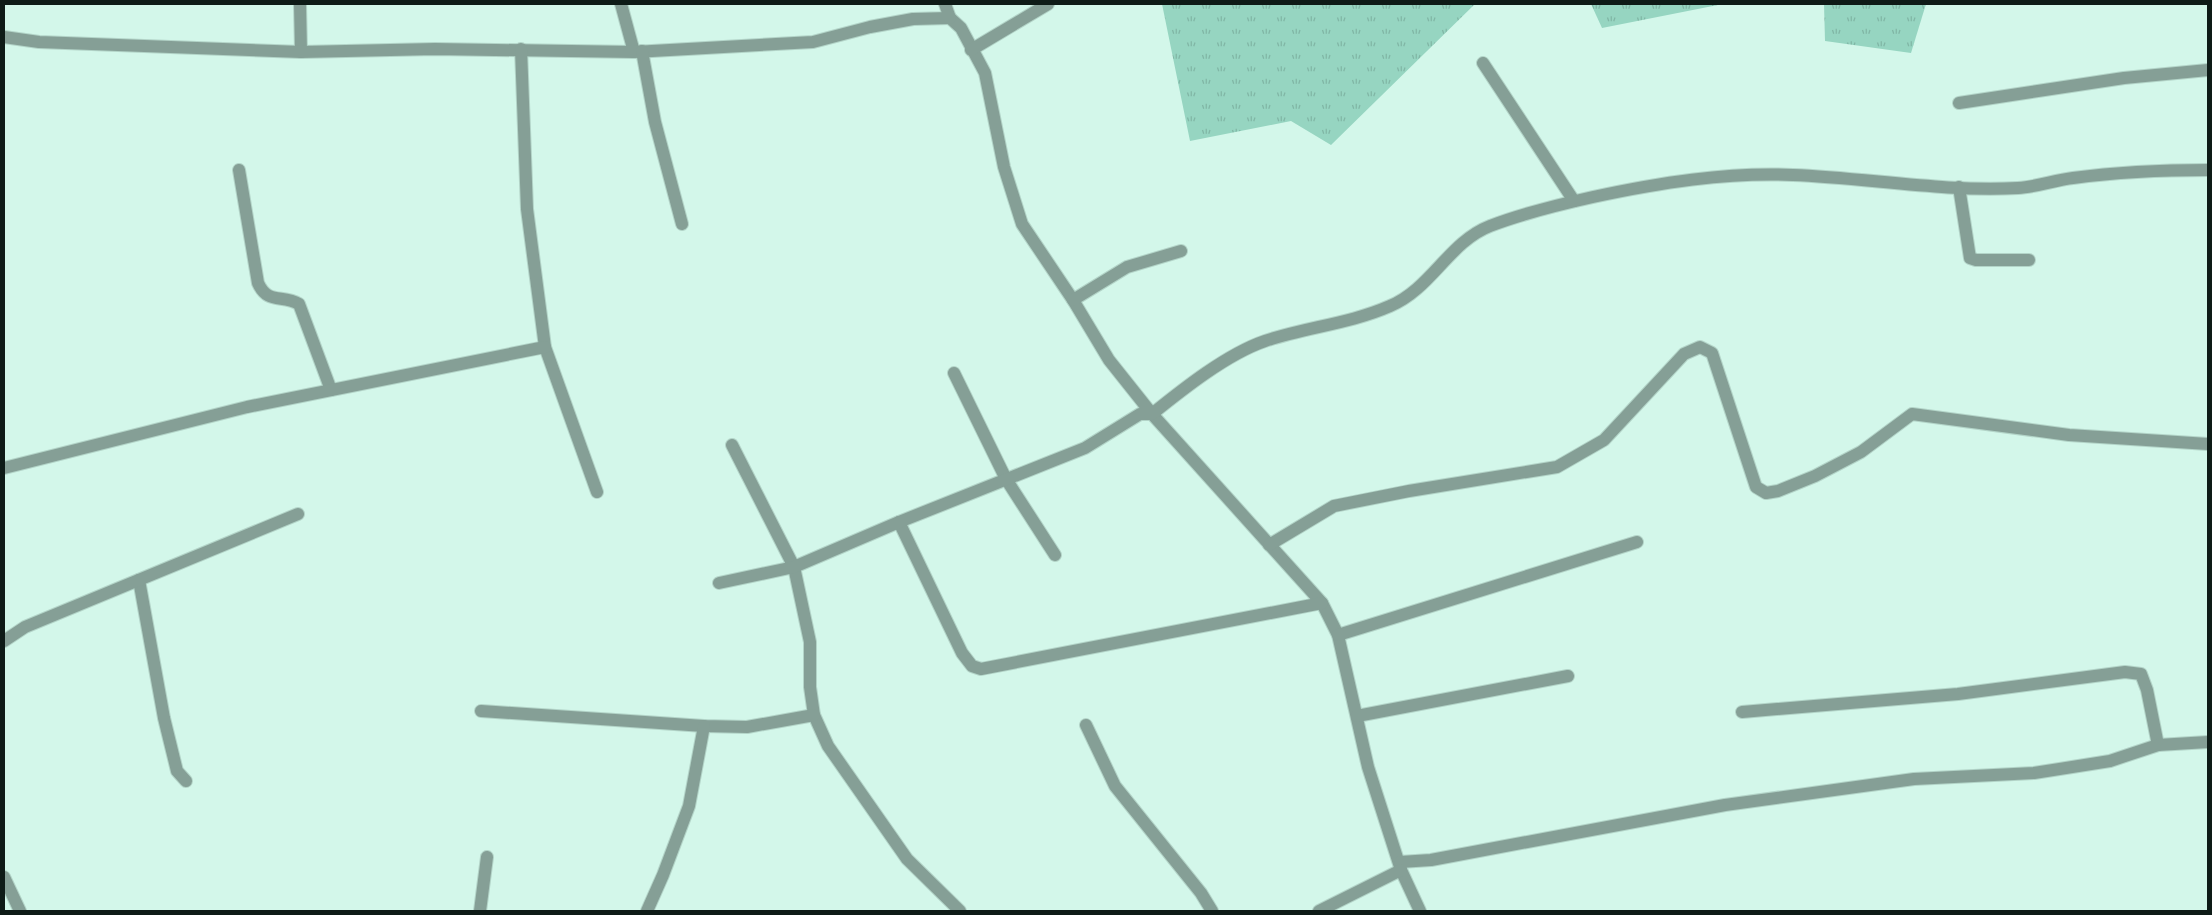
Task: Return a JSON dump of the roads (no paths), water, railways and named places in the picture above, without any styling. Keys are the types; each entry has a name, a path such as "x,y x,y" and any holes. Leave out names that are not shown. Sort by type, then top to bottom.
{"street":[{"path":"300,4 300,52"},
{"path":"621,4 638,51 682,224"},
{"path":"945,4 950,18 961,28 971,50 985,73 1004,167 1022,224 1073,300 1109,360 1152,414 1322,603 1338,635 1368,767 1401,866 1420,911"},
{"path":"971,50 1048,4"},
{"path":"4,36 39,42 300,52 435,49 638,51 813,42 870,27 904,21 950,18"},
{"path":"521,49 526,209 545,347 597,492"},
{"path":"1483,64 1574,201"},
{"path":"1959,103 2124,78 2208,70"},
{"path":"239,170 258,283 262,293 270,297 292,300 299,304 331,390"},
{"path":"719,583 794,567 899,522 1085,448 1140,414 1152,414 1183,389 1221,364 1264,342 1344,322 1392,306 1423,285 1456,248 1486,228 1535,210 1637,187 1719,176 1792,175 2020,188 2071,178 2169,170 2208,170"},
{"path":"1959,186 1970,258 1976,260 2029,260"},
{"path":"1073,300 1127,267 1180,251"},
{"path":"4,468 247,406 545,347"},
{"path":"1269,545 1334,506 1409,491 1556,467 1604,440 1684,354 1700,347 1712,352 1756,487 1766,493 1778,491 1815,476 1861,452 1912,414 2069,435 2208,444"},
{"path":"954,373 1006,479 1055,555"},
{"path":"732,445 794,567 810,642 810,686 814,715 828,746 848,778 907,859 960,911"},
{"path":"4,641 25,627 298,514"},
{"path":"899,522 962,653 972,666 981,669 1322,603"},
{"path":"1338,635 1637,542"},
{"path":"139,580 166,727 177,771 186,781"},
{"path":"1742,712 1958,694 2125,672 2141,674 2147,690 2158,745"},
{"path":"1357,716 1568,676"},
{"path":"481,711 704,726 747,727 814,715"},
{"path":"647,911 689,806 704,726"},
{"path":"1086,726 1115,786 1201,893 1212,911"},
{"path":"1319,911 1401,866 1431,860 1734,803 1914,779 2034,773 2110,761 2158,745 2208,742"},
{"path":"480,911 487,857"},
{"path":"4,877 20,911"}]}
